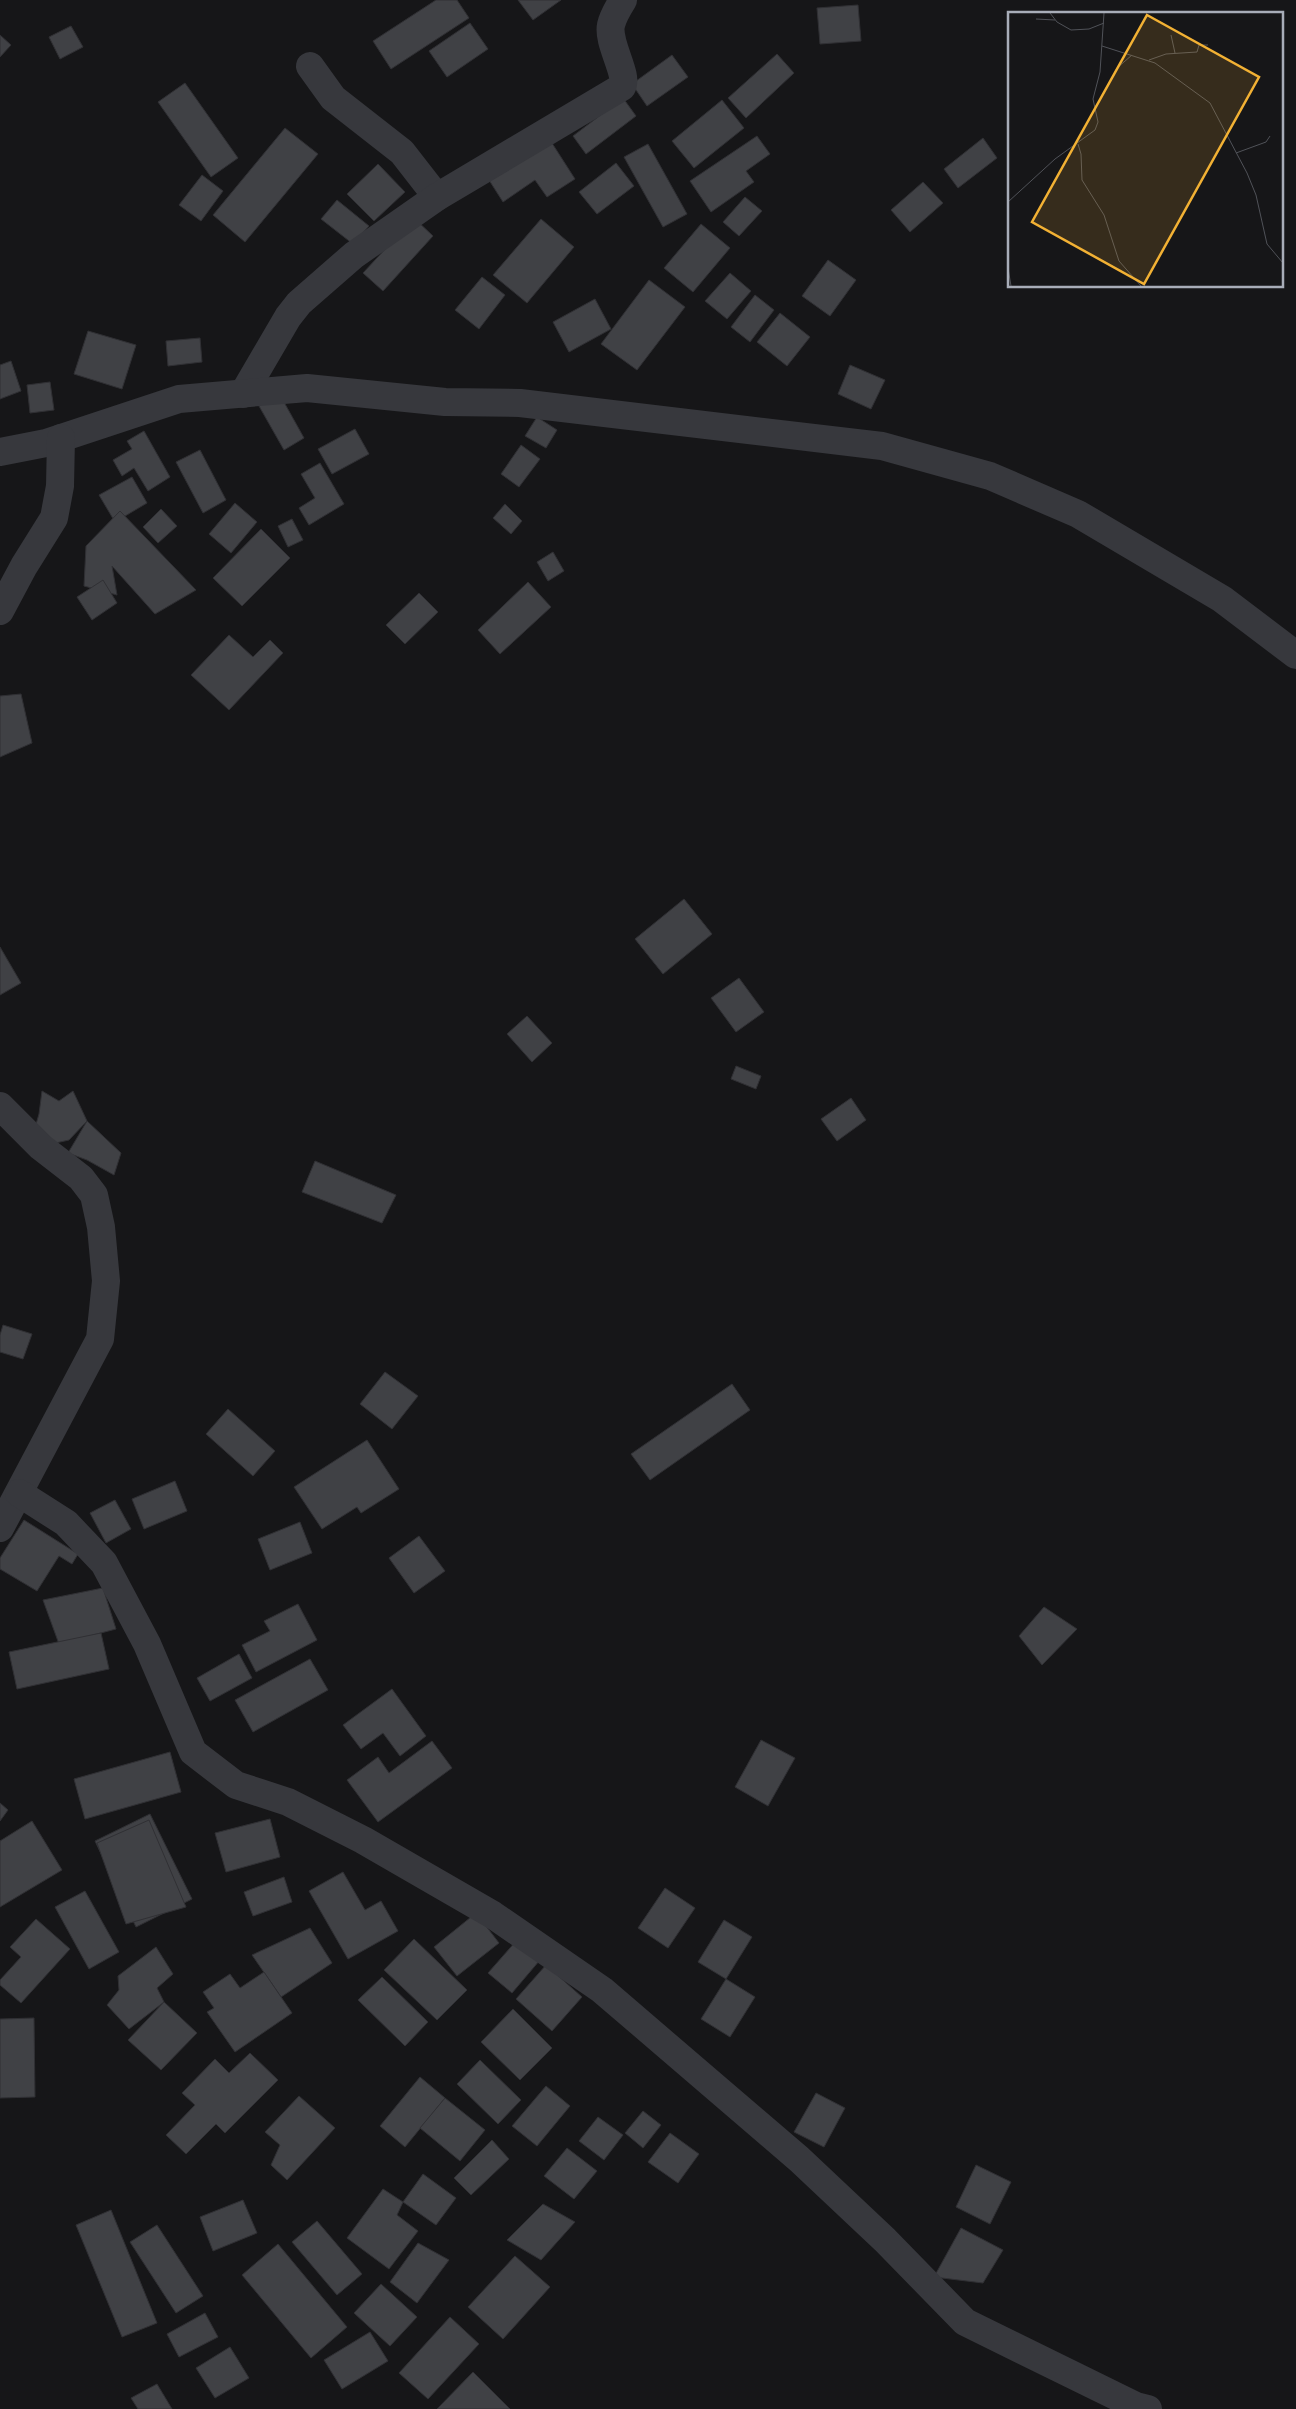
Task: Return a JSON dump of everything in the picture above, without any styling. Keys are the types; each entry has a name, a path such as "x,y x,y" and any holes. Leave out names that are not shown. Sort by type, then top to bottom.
{"street":[{"path":"243,394 279,332 299,303 354,255 437,197 622,87 625,83 610,40 610,27 614,14 623,0"},
{"path":"310,66 333,98 402,152 437,197"},
{"path":"0,452 46,443 179,399 307,388 445,402 520,402 882,446 990,476 1078,514 1222,599 1296,655"},
{"path":"0,611 24,566 54,518 60,486 61,438"},
{"path":"0,1106 41,1147 81,1178 94,1195 101,1228 106,1281 100,1339 0,1528"},
{"path":"19,1493 66,1524 104,1563 147,1644 193,1752 236,1785 297,1806 363,1840 494,1915 602,1990 771,2134 885,2240 966,2322 1136,2406 1148,2409"}],"building":[{"path":"436,0 457,0 469,18 391,69 373,41"},
{"path":"518,0 561,0 533,20"},
{"path":"858,5 861,41 820,44 817,8"},
{"path":"470,23 488,49 447,77 429,51"},
{"path":"71,26 83,47 60,59 49,37"},
{"path":"0,35 11,45 0,57"},
{"path":"777,54 794,73 746,118 728,98"},
{"path":"672,55 688,77 647,106 632,84"},
{"path":"185,83 238,158 211,177 158,102"},
{"path":"623,98 636,116 586,154 573,136"},
{"path":"722,100 744,128 694,168 672,141"},
{"path":"285,128 318,154 245,242 213,215"},
{"path":"757,136 770,154 746,171 754,182 711,212 690,181"},
{"path":"983,138 997,158 958,188 944,169"},
{"path":"550,140 575,179 547,197 535,180 503,202 489,180"},
{"path":"648,144 687,214 663,227 624,157"},
{"path":"616,163 634,186 597,214 579,192"},
{"path":"378,164 405,192 374,221 347,194"},
{"path":"202,175 223,191 201,221 179,205"},
{"path":"923,182 943,203 910,232 891,210"},
{"path":"745,197 762,211 739,236 723,222"},
{"path":"337,200 369,226 353,244 321,219"},
{"path":"414,218 433,236 383,291 363,273"},
{"path":"541,219 574,247 527,303 493,275"},
{"path":"701,224 730,248 693,292 664,268"},
{"path":"828,260 856,280 830,316 802,296"},
{"path":"730,273 751,291 727,319 705,301"},
{"path":"482,277 505,295 479,329 455,310"},
{"path":"649,280 685,307 637,370 601,344"},
{"path":"755,295 774,310 750,342 731,327"},
{"path":"595,299 611,329 569,352 553,322"},
{"path":"780,313 810,337 787,366 757,342"},
{"path":"88,331 136,345 122,389 74,374"},
{"path":"200,338 202,362 168,366 166,341"},
{"path":"11,361 21,391 0,399 0,365"},
{"path":"850,365 885,380 871,409 838,394"},
{"path":"50,382 54,410 30,413 27,385"},
{"path":"280,395 304,438 284,450 259,406"},
{"path":"537,417 557,430 546,448 525,436"},
{"path":"355,429 369,454 332,474 318,449"},
{"path":"144,431 170,477 148,491 134,468 122,476 113,460 132,449 127,441"},
{"path":"521,445 540,459 519,487 501,474"},
{"path":"200,450 226,500 203,513 176,462"},
{"path":"320,463 344,504 309,525 299,508 315,498 301,474"},
{"path":"132,477 147,503 115,522 99,495"},
{"path":"235,503 257,522 231,553 209,534"},
{"path":"505,504 522,521 511,534 493,518"},
{"path":"161,509 177,526 158,543 143,527"},
{"path":"120,511 196,590 155,614 112,566 117,595 84,586 86,546"},
{"path":"292,519 303,540 288,547 278,526"},
{"path":"261,529 290,558 242,606 213,578"},
{"path":"553,552 564,571 548,581 537,562"},
{"path":"103,580 117,603 92,620 77,597"},
{"path":"528,582 551,607 500,654 478,630"},
{"path":"419,593 438,612 405,644 386,625"},
{"path":"229,635 253,657 270,640 283,653 229,710 191,675"},
{"path":"21,694 32,743 0,757 0,696"},
{"path":"684,899 712,934 663,974 635,939"},
{"path":"0,947 21,983 0,995"},
{"path":"739,978 764,1012 736,1032 711,998"},
{"path":"527,1016 552,1043 532,1062 507,1034"},
{"path":"736,1066 761,1076 756,1089 731,1079"},
{"path":"42,1091 59,1101 73,1091 87,1121 69,1140 51,1144 32,1138 39,1114"},
{"path":"851,1098 866,1120 837,1141 821,1119"},
{"path":"87,1121 121,1153 114,1175 87,1160 68,1153"},
{"path":"315,1161 396,1195 382,1223 302,1192"},
{"path":"3,1325 32,1334 23,1359 0,1352 0,1335"},
{"path":"385,1372 418,1396 392,1429 360,1404"},
{"path":"732,1384 750,1410 650,1480 631,1454"},
{"path":"228,1409 275,1451 253,1476 206,1434"},
{"path":"367,1440 399,1489 361,1513 357,1507 322,1529 294,1487"},
{"path":"175,1481 187,1511 144,1529 132,1499"},
{"path":"115,1500 131,1529 106,1543 90,1513"},
{"path":"24,1520 78,1554 72,1564 59,1556 37,1591 0,1569 0,1558"},
{"path":"300,1522 312,1553 270,1570 258,1539"},
{"path":"419,1536 445,1571 414,1593 389,1558"},
{"path":"103,1588 116,1629 59,1644 43,1600"},
{"path":"298,1604 317,1640 256,1672 242,1645 270,1631 264,1621"},
{"path":"1044,1607 1077,1629 1042,1665 1019,1636"},
{"path":"101,1633 109,1669 17,1689 9,1652"},
{"path":"239,1654 252,1678 210,1701 197,1678"},
{"path":"310,1659 328,1690 253,1732 235,1700"},
{"path":"392,1689 426,1736 400,1756 383,1733 361,1749 343,1725"},
{"path":"761,1740 795,1758 768,1806 735,1787"},
{"path":"432,1741 452,1768 378,1822 347,1780 378,1757 389,1773"},
{"path":"170,1752 181,1792 85,1819 74,1779"},
{"path":"0,1803 8,1810 0,1821"},
{"path":"150,1814 192,1899 136,1927 95,1841"},
{"path":"270,1819 280,1857 226,1872 215,1833"},
{"path":"149,1820 186,1907 126,1924 97,1843"},
{"path":"32,1821 62,1870 0,1907 0,1841"},
{"path":"343,1872 365,1910 381,1901 398,1931 348,1959 309,1891"},
{"path":"284,1877 292,1902 253,1916 244,1892"},
{"path":"665,1888 695,1908 668,1948 638,1928"},
{"path":"85,1891 119,1952 89,1969 55,1907"},
{"path":"476,1913 499,1943 457,1976 434,1947"},
{"path":"36,1919 70,1949 21,2003 0,1985 0,1980 21,1957 10,1947"},
{"path":"724,1920 752,1937 726,1979 698,1962"},
{"path":"310,1928 332,1963 281,1997 252,1955"},
{"path":"414,1939 467,1990 437,2020 384,1970"},
{"path":"517,1940 540,1960 512,1993 488,1973"},
{"path":"156,1947 173,1974 157,1988 164,2002 129,2029 107,2005 119,1990 118,1976"},
{"path":"546,1965 582,1997 552,2031 516,1999"},
{"path":"264,1972 292,2013 235,2052 207,2012 214,2008 203,1992 230,1974 240,1988"},
{"path":"382,1977 428,2022 405,2046 358,2000"},
{"path":"726,1979 755,1997 730,2037 701,2019"},
{"path":"164,2002 197,2033 161,2070 128,2040"},
{"path":"513,2009 552,2048 520,2080 481,2042"},
{"path":"34,2018 35,2097 0,2098 0,2019"},
{"path":"250,2053 278,2080 225,2133 216,2124 186,2154 166,2135 195,2105 182,2093 215,2059 229,2073"},
{"path":"480,2060 521,2100 498,2124 457,2084"},
{"path":"420,2077 445,2098 405,2147 380,2126"},
{"path":"546,2086 570,2106 537,2146 512,2126"},
{"path":"816,2093 845,2108 824,2147 794,2132"},
{"path":"299,2096 335,2128 287,2180 271,2165 280,2145 265,2132"},
{"path":"445,2098 485,2130 460,2161 420,2128"},
{"path":"643,2111 661,2125 643,2148 625,2133"},
{"path":"598,2117 623,2135 604,2160 579,2141"},
{"path":"670,2133 699,2154 678,2183 648,2162"},
{"path":"492,2140 509,2159 471,2195 454,2178"},
{"path":"567,2148 597,2171 574,2199 544,2176"},
{"path":"976,2165 1011,2182 990,2224 956,2207"},
{"path":"423,2174 456,2198 436,2225 403,2202"},
{"path":"383,2189 403,2202 397,2215 418,2231 389,2269 347,2238"},
{"path":"243,2200 257,2233 213,2251 200,2217"},
{"path":"543,2204 575,2222 541,2260 507,2240"},
{"path":"111,2210 157,2323 122,2337 76,2225"},
{"path":"317,2221 362,2274 337,2295 292,2242"},
{"path":"157,2225 203,2296 176,2313 130,2242"},
{"path":"961,2228 1003,2250 983,2283 934,2277"},
{"path":"418,2243 449,2260 417,2303 390,2282"},
{"path":"278,2244 347,2327 311,2358 242,2275"},
{"path":"515,2256 550,2287 503,2339 468,2307"},
{"path":"381,2284 417,2317 390,2346 354,2313"},
{"path":"205,2313 218,2337 179,2357 167,2334"},
{"path":"450,2317 479,2344 428,2399 399,2373"},
{"path":"370,2332 388,2361 342,2389 324,2360"},
{"path":"230,2347 249,2378 215,2398 196,2368"},
{"path":"473,2372 510,2409 437,2409"},
{"path":"157,2384 172,2409 138,2409 131,2398"}]}
